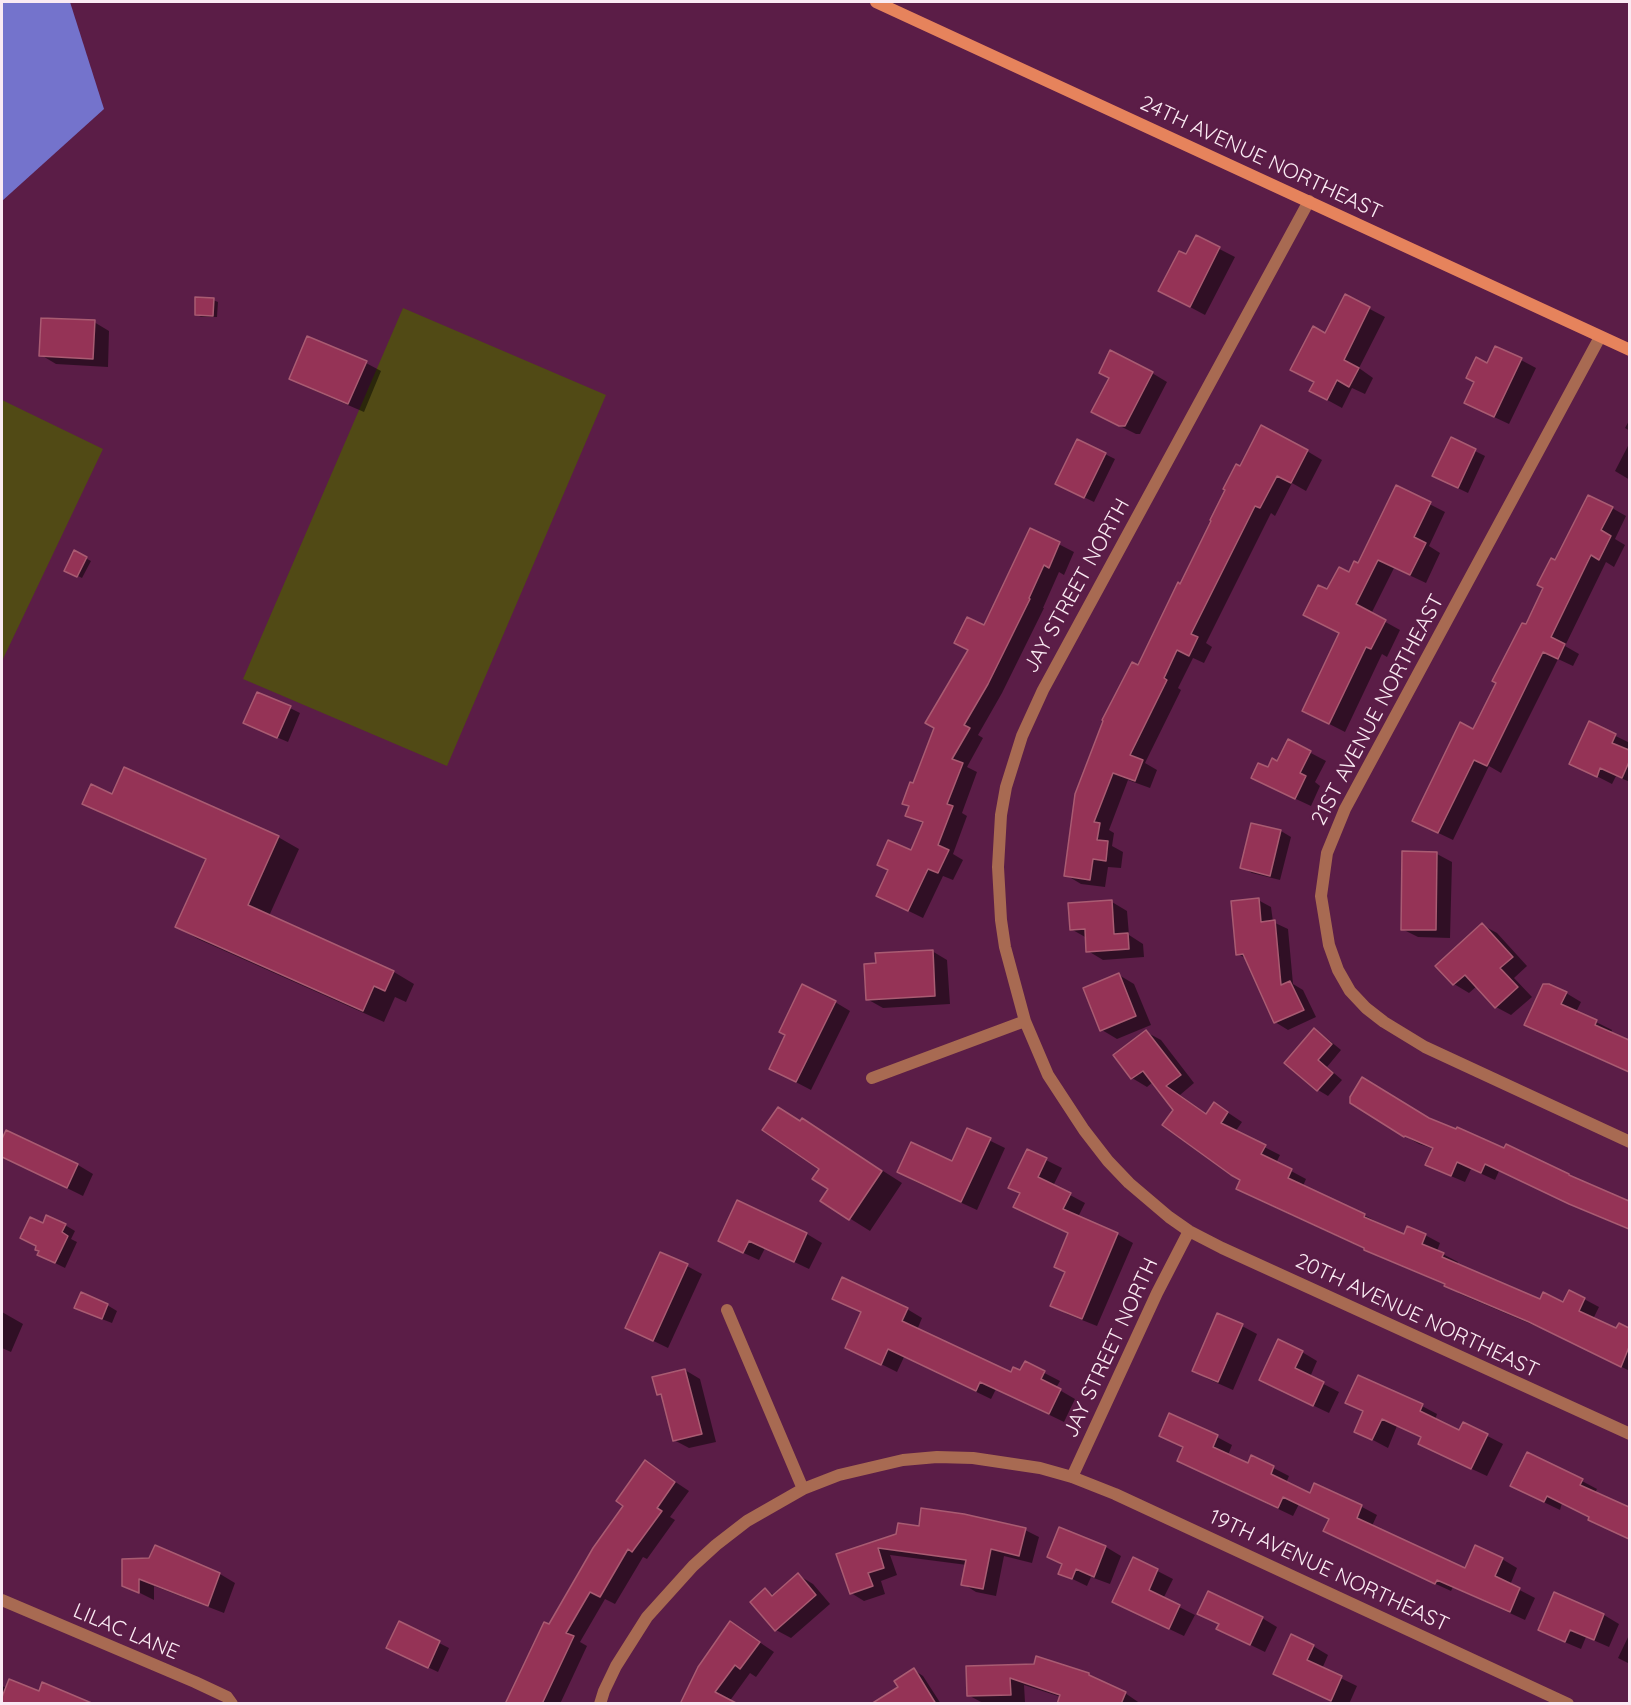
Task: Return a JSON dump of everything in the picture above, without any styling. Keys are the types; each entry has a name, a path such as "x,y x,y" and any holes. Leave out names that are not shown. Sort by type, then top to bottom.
{"main road":[{"name":"24TH AVENUE NORTHEAST","path":"876,2 1629,350"}],"street":[{"name":"JAY STREET NORTH","path":"1072,1477 1157,1293 1189,1231 1169,1217 1108,1161 1084,1130 1048,1075 1025,1021 1005,947 1001,920 998,867 1001,814 1006,787 1022,736 1043,690 1310,201"},
{"name":"21ST AVENUE NORTHEAST","path":"1600,337 1345,809 1327,853 1321,896 1329,945 1338,970 1350,991 1383,1022 1425,1047 1629,1142"},
{"path":"872,1078 1025,1021"},
{"name":"20TH AVENUE NORTHEAST","path":"1189,1231 1232,1253 1629,1434"},
{"path":"727,1310 803,1489"},
{"path":"600,1704 616,1666 647,1617 693,1566 747,1521 803,1489 849,1472 903,1460 937,1457 984,1459 1040,1468 1072,1477"},
{"name":"19TH AVENUE NORTHEAST","path":"1072,1477 1115,1494 1568,1704"},
{"name":"LILAC LANE","path":"2,1600 195,1682 227,1697 232,1704"}],"shaded area":[{"path":"2,2 70,2 104,109 2,201"},
{"path":"403,308 606,395 447,766 243,679"},
{"path":"2,400 103,449 2,661"}],"building":[{"path":"1196,235 1220,247 1190,307 1158,291 1179,251 1186,254"},
{"path":"1345,294 1370,307 1344,360 1359,368 1349,387 1337,380 1327,400 1309,391 1314,382 1290,370 1313,326 1325,333"},
{"path":"195,297 214,298 213,316 195,315"},
{"path":"41,318 95,320 93,359 39,356"},
{"path":"307,336 367,361 348,404 289,379"},
{"path":"1495,346 1522,358 1494,417 1464,403 1474,382 1466,378 1476,357 1487,363"},
{"path":"1110,350 1153,372 1125,426 1119,426 1091,412 1109,378 1099,373"},
{"path":"1261,425 1308,450 1291,483 1277,476 1260,508 1255,506 1191,634 1198,637 1189,656 1177,650 1164,678 1167,680 1130,755 1143,760 1135,781 1113,773 1094,822 1100,823 1097,840 1108,841 1106,861 1093,859 1090,880 1064,876 1075,794 1102,720 1132,662 1138,665 1178,582 1180,584 1211,521 1225,490 1223,489 1236,464 1240,466"},
{"path":"1451,437 1476,449 1458,488 1432,476"},
{"path":"1077,439 1106,453 1084,498 1055,484"},
{"path":"1396,485 1431,502 1414,537 1426,543 1410,575 1378,560 1356,604 1386,620 1371,649 1366,647 1329,724 1302,711 1339,633 1303,615 1318,585 1327,589 1339,567 1349,572 1354,561 1358,563"},
{"path":"1588,495 1613,507 1601,530 1611,536 1599,560 1591,555 1551,637 1565,644 1558,659 1543,652 1487,766 1474,760 1438,833 1412,821 1460,722 1473,729 1496,683 1492,681 1522,623 1526,624 1543,588 1537,585 1551,558 1555,560"},
{"path":"1030,528 1060,542 1049,568 1044,565 1030,599 988,684 964,725 970,728 952,759 963,763 947,804 953,806 938,845 949,850 938,873 928,869 908,911 876,896 888,870 877,865 888,840 911,850 923,822 905,816 909,806 902,804 910,782 913,783 934,728 925,723 968,650 954,643 967,617 984,625"},
{"path":"74,550 87,557 77,577 64,571"},
{"path":"257,692 291,706 277,738 243,723"},
{"path":"1589,721 1616,734 1612,743 1629,750 1629,762 1622,778 1600,768 1597,777 1569,764"},
{"path":"1288,739 1311,751 1300,773 1306,776 1295,799 1251,778 1258,763 1268,767 1272,758 1277,761"},
{"path":"124,767 279,836 248,905 394,971 385,991 374,986 363,1011 175,927 206,859 82,804 91,784 112,794"},
{"path":"1251,823 1281,830 1270,876 1240,868"},
{"path":"1402,851 1437,852 1436,930 1401,930"},
{"path":"1259,898 1261,922 1275,920 1281,985 1290,981 1304,1010 1274,1023 1243,954 1236,955 1231,901"},
{"path":"1112,900 1114,934 1128,933 1129,949 1086,952 1085,929 1070,930 1068,903"},
{"path":"1482,923 1513,957 1500,968 1518,987 1495,1008 1465,975 1453,985 1435,966"},
{"path":"933,950 935,996 866,1000 864,964 876,963 875,953"},
{"path":"1119,973 1136,1016 1100,1031 1083,988"},
{"path":"802,984 836,1001 796,1082 769,1069 785,1035 779,1032"},
{"path":"1543,984 1549,984 1567,992 1561,1004 1597,1020 1595,1025 1629,1040 1629,1072 1524,1025"},
{"path":"1314,1028 1332,1044 1318,1060 1333,1073 1317,1091 1284,1063"},
{"path":"1146,1030 1181,1075 1166,1086 1206,1114 1214,1102 1228,1112 1221,1123 1266,1145 1261,1154 1292,1169 1288,1178 1365,1214 1364,1217 1404,1234 1407,1226 1426,1234 1422,1244 1444,1253 1442,1257 1540,1299 1543,1292 1563,1302 1569,1290 1585,1298 1579,1311 1616,1328 1619,1323 1629,1328 1629,1347 1621,1367 1529,1322 1364,1250 1364,1248 1236,1189 1240,1180 1162,1125 1173,1110 1143,1071 1131,1079 1113,1055"},
{"path":"1362,1077 1429,1118 1456,1129 1457,1127 1504,1148 1506,1144 1629,1201 1629,1229 1569,1204 1485,1164 1481,1173 1457,1162 1451,1176 1425,1165 1433,1148 1404,1137 1350,1103 1350,1097"},
{"path":"778,1107 800,1121 802,1118 882,1171 849,1220 820,1201 828,1189 812,1179 819,1169 762,1130"},
{"path":"967,1128 991,1138 961,1202 897,1172 911,1142 952,1161"},
{"path":"6,1130 78,1164 67,1188 2,1157 2,1139"},
{"path":"1027,1149 1047,1158 1038,1177 1071,1193 1063,1209 1118,1233 1082,1319 1050,1306 1065,1272 1054,1267 1068,1233 1013,1207 1020,1193 1008,1188"},
{"path":"737,1200 807,1233 794,1262 749,1241 743,1253 718,1241"},
{"path":"46,1215 66,1224 62,1232 68,1236 55,1263 37,1255 39,1251 35,1250 36,1246 20,1238 30,1217 43,1223"},
{"path":"660,1252 688,1264 653,1341 625,1328"},
{"path":"842,1277 908,1308 902,1321 1011,1372 1013,1367 1020,1370 1025,1361 1045,1371 1041,1379 1061,1389 1049,1414 980,1382 976,1391 888,1349 881,1365 845,1348 861,1312 832,1299"},
{"path":"81,1292 108,1304 102,1319 74,1308"},
{"path":"1217,1313 1243,1324 1218,1382 1192,1371"},
{"path":"1278,1339 1303,1351 1295,1368 1324,1382 1313,1406 1259,1380"},
{"path":"685,1369 702,1434 673,1441 661,1394 657,1395 652,1377"},
{"path":"1358,1375 1423,1404 1420,1411 1459,1430 1463,1422 1488,1434 1471,1469 1418,1444 1421,1437 1382,1419 1372,1440 1354,1432 1363,1411 1345,1403"},
{"path":"1169,1413 1218,1435 1213,1447 1248,1463 1251,1455 1274,1466 1271,1474 1310,1493 1314,1483 1362,1505 1357,1518 1465,1568 1475,1545 1503,1558 1495,1576 1520,1588 1510,1612 1437,1580 1435,1584 1323,1531 1329,1519 1283,1497 1278,1508 1177,1461 1183,1447 1159,1436"},
{"path":"1527,1452 1583,1479 1580,1485 1629,1507 1629,1539 1588,1520 1589,1517 1547,1496 1544,1502 1510,1486"},
{"path":"645,1460 675,1482 657,1508 662,1511 632,1552 628,1549 600,1597 590,1592 566,1633 574,1636 542,1704 505,1704 544,1622 549,1624 593,1548 623,1506 616,1501"},
{"path":"921,1508 964,1514 1026,1528 1019,1556 991,1549 983,1589 961,1585 966,1560 878,1548 884,1568 868,1573 873,1586 850,1594 836,1554 896,1534 898,1523 919,1526"},
{"path":"1059,1527 1106,1546 1094,1577 1076,1569 1072,1579 1058,1574 1062,1564 1047,1557"},
{"path":"155,1545 220,1573 208,1606 139,1579 139,1593 122,1586 122,1559 149,1558"},
{"path":"1133,1557 1158,1569 1149,1590 1180,1605 1169,1629 1112,1602"},
{"path":"798,1573 816,1595 775,1631 750,1602 765,1588 772,1596"},
{"path":"1208,1591 1263,1617 1250,1645 1216,1629 1219,1624 1197,1614"},
{"path":"1554,1592 1604,1614 1594,1640 1570,1630 1565,1642 1538,1630"},
{"path":"399,1621 440,1641 428,1668 386,1648"},
{"path":"730,1621 760,1642 740,1669 735,1665 715,1692 738,1704 680,1704 698,1667"},
{"path":"1291,1634 1314,1645 1307,1660 1342,1676 1331,1701 1273,1674"},
{"path":"1036,1656 1089,1673 1126,1692 1121,1704 1057,1704 1060,1695 1010,1678 1011,1695 967,1696 966,1666 1034,1664"},
{"path":"914,1668 936,1704 871,1704 898,1687 894,1681"},
{"path":"9,1679 39,1691 42,1682 94,1704 2,1704 2,1697"}]}
